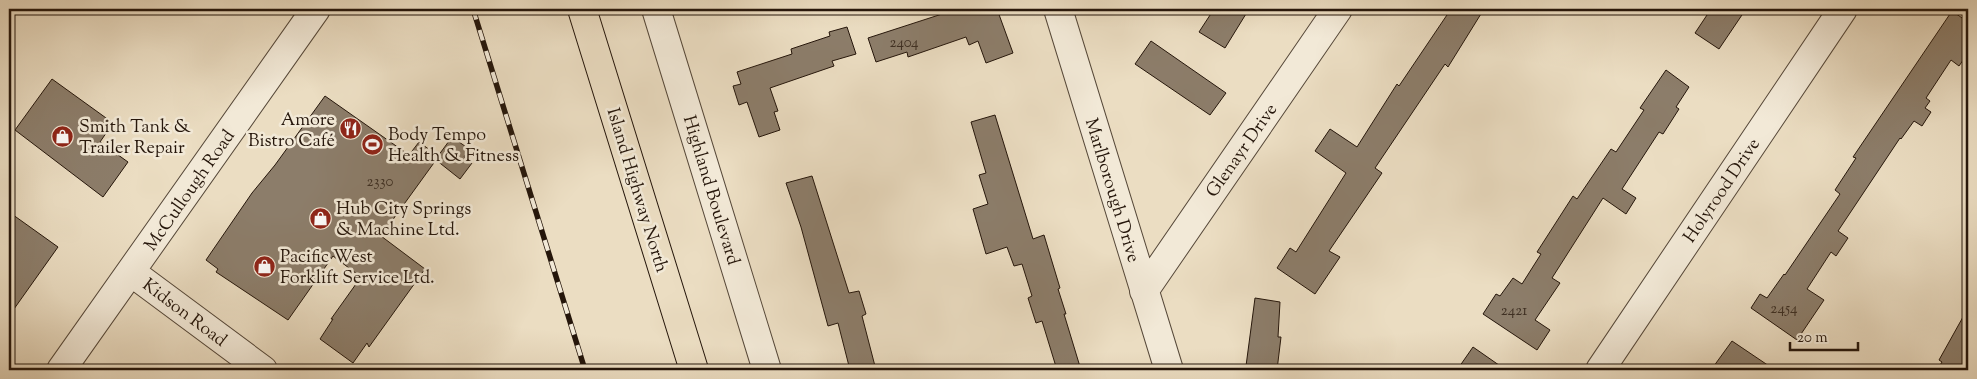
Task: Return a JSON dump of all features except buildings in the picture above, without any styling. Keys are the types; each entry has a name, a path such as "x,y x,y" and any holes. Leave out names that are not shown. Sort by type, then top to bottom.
{"main road":[{"name":"Island Highway North","path":"582,9 694,370"}],"street":[{"name":"McCullough Road","path":"61,370 316,9"},
{"name":"Highland Boulevard","path":"656,9 767,370"},
{"name":"Marlborough Drive","path":"1058,9 1169,370"},
{"name":"Glenayr Drive","path":"1144,291 1338,9"},
{"name":"Holyrood Drive","path":"1600,370 1843,9"},
{"name":"Kidson Road","path":"131,272 263,370"}],"railway":[{"path":"473,9 585,370"}],"place":[{"name":"Amore Bistro Café","path":"351,129"},
{"name":"Smith Tank & Trailer Repair","path":"63,136"},
{"name":"Body Tempo Health & Fitness","path":"372,144"},
{"name":"Hub City Springs & Machine Ltd.","path":"320,218"},
{"name":"Pacific West Forklift Service Ltd.","path":"264,266"}]}
